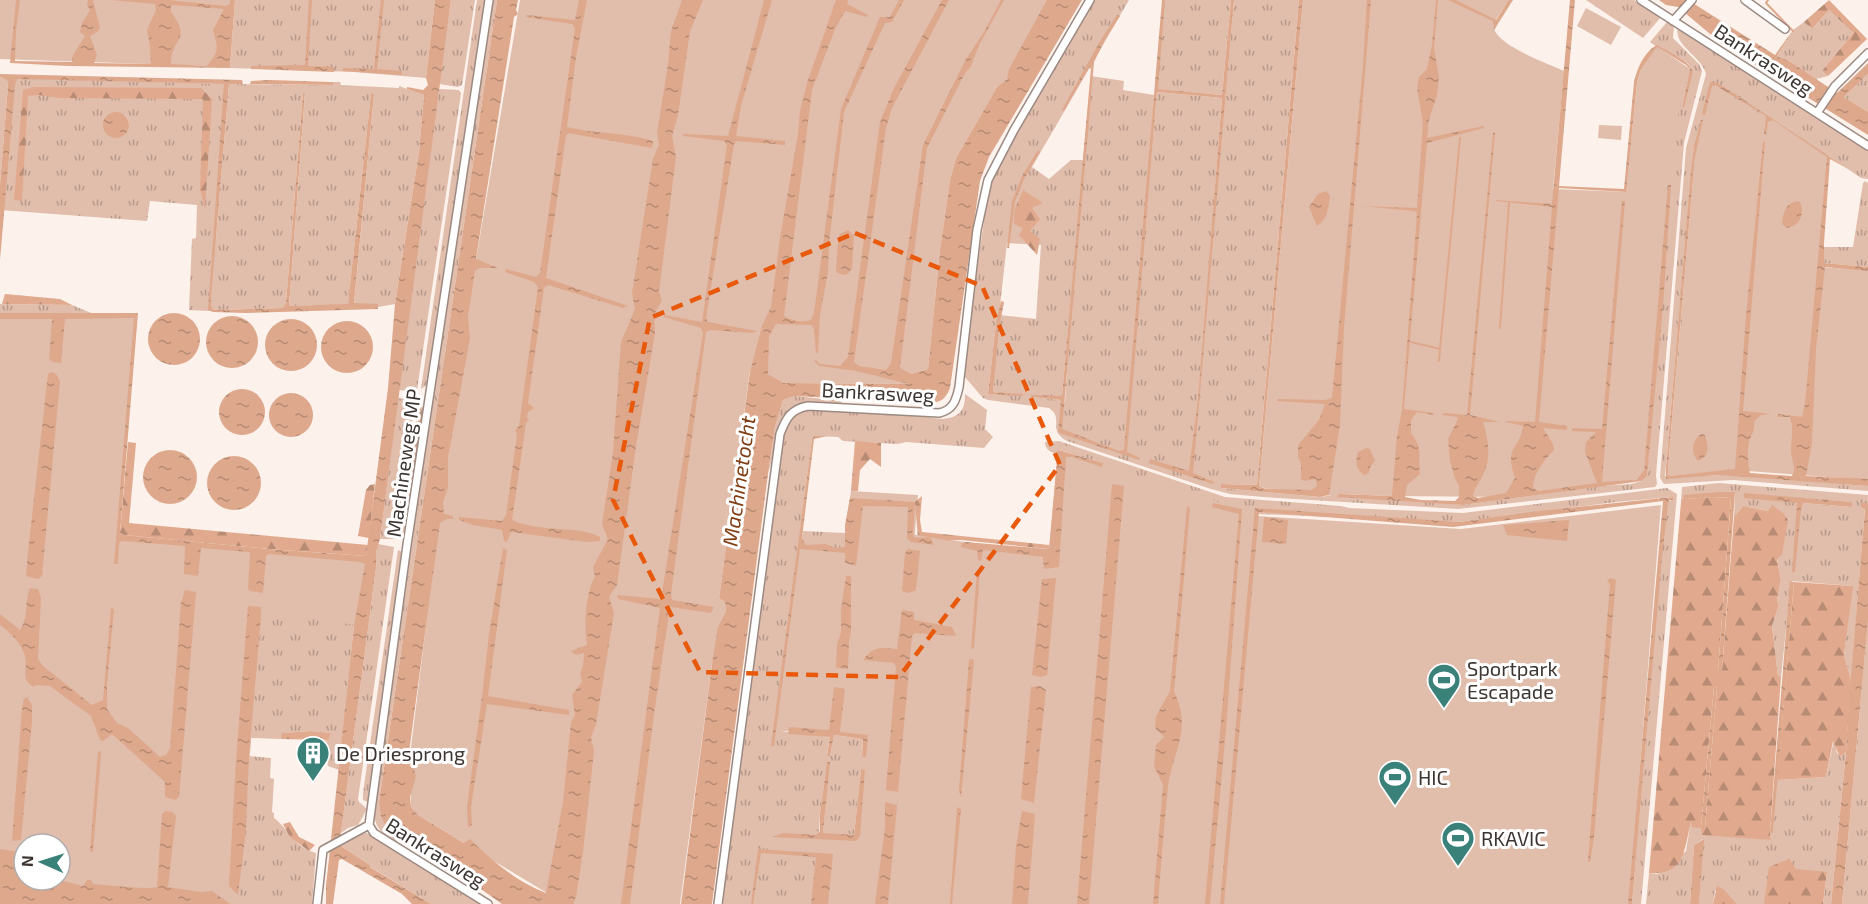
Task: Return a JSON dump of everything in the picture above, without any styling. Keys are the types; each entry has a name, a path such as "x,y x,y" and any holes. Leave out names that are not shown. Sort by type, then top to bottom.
{"street":[{"name":"Machineweg MP","path":"369,825 407,544 489,0"},
{"name":"Bankrasweg","path":"718,904 780,434 784,423 795,409 808,406 939,413 953,406 959,387 977,230 988,180 1014,130 1090,0"},
{"name":"Bankrasweg","path":"1641,0 1819,109 1868,146"},
{"path":"1673,21 1692,0"},
{"path":"1746,0 1785,30"},
{"path":"1819,109 1835,86 1868,53"},
{"path":"317,904 323,850 369,825"},
{"name":"Bankrasweg","path":"369,825 374,833 488,904"}],"highlighted area":[{"path":"855,233 982,286 1060,465 899,677 700,672 613,500 650,318"}],"green space":[{"path":"0,0 232,0 227,58 207,66 0,59"},
{"path":"235,0 435,0 426,78 354,72 230,68"},
{"path":"451,0 475,0 462,85 458,87 439,84"},
{"path":"477,0 485,0 428,384 421,389"},
{"path":"492,0 497,0 379,802 390,830 397,835 397,844 379,828 374,814 443,323"},
{"path":"520,0 1051,0 1007,79 997,87 956,158 950,180 940,250 928,369 911,374 909,384 784,383 768,374 750,370 719,598 725,602 726,612 712,664 680,904 556,904 547,893 418,815 411,807 410,755 439,522 476,260"},
{"path":"1092,0 1129,0 1032,167 1049,179 1071,160 1083,160 1091,76 1124,81 1123,90 1154,95 1146,217 1157,92 1222,98 1214,202 1234,0 1299,0 1257,485 1221,484 1221,488 1320,497 1339,494 1463,505 1631,484 1642,481 1647,476 1662,270 1644,470 1624,193 1641,69 1657,47 1650,42 1667,22 1674,25 1673,38 1699,64 1702,71 1684,143 1657,484 1655,487 1458,509 1263,497 1230,494 1211,489 1067,441 1058,432 1056,416 1049,408 988,400 983,398 964,376 964,362 988,192 1000,161","holes":["1657,47 1679,58 1693,71 1682,107 1690,69","1007,243 1041,245 1036,319 999,315","1075,254 1065,401 1061,408 1061,400 1031,397 1062,396","998,319 993,392 1023,395 988,394"]},
{"path":"1163,0 1231,0 1222,95 1155,89"},
{"path":"1303,0 1510,0 1494,23 1495,31 1500,38 1522,52 1564,71 1553,189 1626,192 1637,83 1641,69 1657,47 1690,69 1671,142 1644,470 1636,480 1509,497 1339,494 1337,497 1316,492 1267,489 1259,486"},
{"path":"1586,0 1634,0 1661,17 1643,38"},
{"path":"1829,0 1867,39 1828,76 1822,71 1853,33 1829,10 1812,29 1804,22"},
{"path":"1586,8 1621,27 1611,45 1577,26"},
{"path":"1829,10 1853,33 1822,71 1828,76 1816,79 1791,62 1777,56 1793,30 1804,22 1812,29"},
{"path":"1678,27 1868,149 1868,179 1861,178 1829,156 1823,247 1853,247 1865,181 1868,183 1868,267 1824,263 1669,476 1735,475 1868,486 1868,491 1733,480 1664,484 1660,478 1686,148 1706,74 1699,61 1680,40","holes":["1694,146 1696,146 1669,476 1665,476"]},
{"path":"1868,74 1868,112 1844,97"},
{"path":"0,77 7,80 8,85 0,185"},
{"path":"11,78 225,84 215,250 229,84 332,85 333,82 340,82 341,85 399,88 399,86 424,95 419,152 395,304 378,307 378,304 354,304 374,94 371,94 348,305 289,306 305,94 303,93 284,308 219,310 212,309 212,303 210,311 189,310 192,239 196,238 197,205 150,201 147,221 0,210","holes":["125,115 129,125 118,137 111,136 104,129 105,119"]},
{"path":"1715,85 1827,157 1818,267 1868,270 1868,480 1735,470 1669,476 1696,146 1712,86"},
{"path":"33,87 201,88 212,99 205,209 200,190 203,99 28,96 22,201 14,200 23,90"},
{"path":"439,89 459,90 461,93 415,392 399,390"},
{"path":"1599,125 1622,126 1621,140 1598,138"},
{"path":"1023,190 1043,203 1032,208 1040,219 1030,231 1040,239 1037,255 1019,235 1023,228 1014,224 1015,209"},
{"path":"5,294 60,299 72,305 2,304"},
{"path":"0,304 72,305 91,313 0,313"},
{"path":"0,315 137,315 119,535 367,559 354,625 318,619 261,616 238,904 0,902"},
{"path":"135,317 114,564 118,564 119,543 122,541 185,546 184,574 188,576 198,576 200,548 249,552 248,589 262,592 266,556 269,554 365,564 354,625 339,770 328,766 326,752 310,748 311,741 329,740 331,733 311,731 283,733 281,739 251,738 249,756 271,758 270,778 274,779 272,812 274,818 302,847 316,853 312,904 230,904 212,891 200,892 200,888 174,885 180,819 167,812 162,814 157,887 151,890 93,884 90,880 87,880 84,886 72,883 72,832 22,832 32,721 32,705 27,697 24,699 22,708 10,850 0,849 0,838 5,839 15,681 0,680 0,625 8,631 23,651 26,660 26,677 29,683 33,686 50,686 91,716 100,740 103,741 112,734 165,782 165,797 175,800 179,797 196,592 185,590 181,603 170,748 166,755 160,757 125,729 107,710 114,609 111,609 103,700 92,705 43,666 38,659 41,599 38,589 30,588 20,630 0,614 0,586 15,591 38,372 9,344 0,452 0,319 52,319 49,358 58,364 61,363 65,319","holes":["52,372 60,381 42,576 38,579 26,576 28,552 48,374","51,592 65,604 82,610 79,648 68,651 44,631"]},
{"path":"965,394 987,410 985,429 993,437 984,448 906,442 898,444 843,441 838,437 814,436 797,555 806,545 802,538 803,531 845,533 851,491 918,495 914,544 949,546 952,540 965,542 961,543 961,547 977,551 980,561 983,550 990,551 989,560 1031,565 1031,557 1043,557 1044,569 1059,567 1061,542 1070,539 1071,544 1082,524 1090,530 1070,570 1065,590 1057,675 1086,685 1102,472 1115,474 1066,457 1102,467 1102,463 1059,450 1058,455 1053,453 1047,449 1045,442 1059,441 1225,497 1349,508 1463,513 1667,488 1677,494 1641,904 1632,904 1664,501 1674,500 1673,497 1459,522 1255,514 1220,904 1158,904 1168,784 1170,775 1177,774 1186,731 1183,705 1174,692 1190,508 1188,507 1170,691 1166,699 1154,706 1150,723 1155,741 1160,741 1156,746 1155,757 1150,755 1152,771 1160,779 1159,775 1163,785 1153,904 1063,904 1072,821 1061,817 1045,816 1038,847 1037,904 1028,904 1035,814 1022,811 1016,846 1012,904 1005,904 1009,823 988,820 968,823 962,873 962,904 952,904 960,809 957,807 954,857 946,858 933,850 927,852 927,845 918,840 905,873 902,904 888,904 897,806 885,802 885,827 875,904 828,904 833,855 817,853 811,904 721,904 781,444 788,424 798,413 813,408 895,412 948,418 960,413","holes":["908,550 920,551 916,590 909,593 902,591 905,553","967,558 980,572 973,649 971,648 973,618 933,608 932,560","988,574 1031,583 1024,666 982,643","1042,579 1056,579 1047,674 1040,677 1032,675","902,610 914,612 914,619 952,627 956,636 915,633 912,636 898,791 886,790 897,649","921,642 960,645 969,660 974,660 961,797 959,790 939,790 908,782","982,665 1023,688 1015,768 972,769","1040,686 1046,690 1035,803 1021,799 1031,687","834,687 845,689 840,732 868,735 866,757 862,757 863,739 834,735 830,756 827,756 830,737 781,731 829,730","1057,690 1085,701 1083,720 1067,737 1052,735","829,764 823,833 854,835 861,770 865,770 860,836 857,841 819,838 826,770"]},
{"path":"795,396 824,399 833,397 844,404 811,402 792,408 781,424 768,474 775,427 783,400"},
{"path":"398,398 415,400 396,539 380,539"},
{"path":"420,402 424,414 410,507 404,535 399,537 412,441"},
{"path":"419,412 424,414 410,507 406,508"},
{"path":"855,441 881,443 881,467 870,459 860,470 858,491 851,491"},
{"path":"128,442 136,443 129,523 368,545 366,556 124,535 120,533"},
{"path":"1058,450 1257,516 1461,529 1661,505 1629,904 811,904 816,853 762,848 764,827 854,834 858,831 866,757 863,739 777,726 800,544 845,547 845,526 850,498 915,502 912,534 961,543 1049,551"},
{"path":"1719,483 1868,495 1868,503 1862,503 1862,507 1865,508 1851,680 1844,655 1852,586 1791,581 1781,677 1778,677 1772,626 1779,605 1777,601 1781,579 1768,511 1743,506 1734,517 1735,493 1683,499 1681,502 1682,487","holes":["1744,494 1852,502 1852,507 1803,503"]},
{"path":"375,484 369,538 358,536 366,490 370,485"},
{"path":"922,496 920,520 922,532 1049,545 1049,549 961,540 952,540 950,543 918,538 915,502"},
{"path":"1731,498 1718,671 1722,670 1734,517 1743,506 1768,511 1772,505 1788,520 1782,555 1777,559 1781,579 1777,601 1779,605 1772,626 1778,676 1781,677 1771,840 1702,835 1701,828 1692,827 1691,822 1684,850 1677,865 1661,873 1649,873 1681,502 1683,499","holes":["1714,687 1717,688 1705,827 1701,827"]},
{"path":"378,544 394,547 358,799 367,809 358,825 341,833 376,568"},
{"path":"398,550 404,553 368,802 363,800 363,793"},
{"path":"1794,582 1853,586 1844,655 1851,680 1846,752 1842,756 1839,755 1833,741 1826,777 1777,780"},
{"path":"1868,621 1868,904 1842,904"},
{"path":"1868,621 1868,787 1854,786"},
{"path":"311,731 331,733 329,740 281,739 282,733"},
{"path":"1834,739 1837,753 1842,756 1846,752 1831,904 1823,904 1827,872 1764,904 1737,904 1725,890 1715,891 1713,904 1699,904 1703,839 1694,845 1690,904 1646,904 1649,873 1658,874 1686,851 1691,820 1701,827 1771,840 1777,780 1826,777"},
{"path":"290,822 299,837 315,845 309,851 290,837 283,824"},
{"path":"366,833 482,904 431,904 338,844"},
{"path":"1789,859 1796,869 1827,872 1823,904 1764,904 1769,867"},
{"path":"1717,886 1725,890 1737,904 1713,904"}],"water":[{"path":"16,0 20,0 15,61 72,62 73,55 85,36 80,32 82,23 90,10 88,0 93,0 100,28 90,36 97,55 94,63 151,64 147,30 156,10 155,4 111,0 168,0 226,6 230,4 230,0 235,0 230,68 10,63","holes":["171,5 224,9 213,30 217,45 216,52 207,66 171,64 174,48 181,34 171,12"]},
{"path":"309,0 312,0 308,66 334,67 334,72 251,69 251,66 305,65"},
{"path":"381,0 384,0 377,69 402,71 402,75 342,71 343,68 374,69"},
{"path":"435,0 451,0 338,844 370,867 431,904 412,904 402,894 342,859 339,860 333,904 326,904 354,625 365,564 269,554 266,556 263,593 248,589 249,552 201,548 198,576 184,574 185,546 122,541 119,543 118,564 114,564 134,318 65,319 61,363 49,359 52,319 0,319 0,313 138,313 120,533 269,549 366,556 388,388 395,304 419,152 424,95 407,89 407,87 423,90 428,85 426,78"},
{"path":"497,0 518,0 516,10 518,14 514,17 476,259 498,268 479,268 475,271 468,318 470,338 448,458 448,488 443,502 444,514 453,516 453,519 440,523 409,752 416,776 410,797 411,807 418,815 464,843 470,839 505,870 546,893 563,802 571,722 575,715 572,695 582,682 580,673 584,653 576,655 571,651 587,645 586,610 595,576 593,567 608,539 602,524 613,453 621,342 635,309 632,293 653,159 659,144 657,133 671,31 682,0 703,0 690,31 678,115 672,136 676,157 659,292 662,300 654,315 655,333 636,446 617,585 609,597 614,613 596,724 591,738 594,751 583,852 573,904 502,904 430,853 388,832 381,816 379,802"},
{"path":"579,0 587,0 576,57 567,127 653,141 652,148 568,133 566,136 546,278 628,306 623,308 548,285 544,288 528,403 534,408 528,412 527,417 529,420 526,423 512,520 535,526 591,533 600,537 600,541 587,542 511,532 507,542 504,541 502,530 473,525 459,520 459,517 502,521 506,515 517,434 515,430 519,426 538,287 534,282 505,272 506,269 536,277 540,273 575,28 572,24 526,17 526,15 575,20"},
{"path":"764,0 772,0 741,106 736,136 785,141 785,145 736,141 734,144 706,318 708,322 757,331 752,333 710,330 706,332 671,594 672,600 714,607 711,613 670,607 630,904 621,904 660,608 618,599 617,595 661,599 703,333 701,328 664,317 664,315 702,322 727,145 724,141 683,136 683,134 728,136"},
{"name":"Machinetocht","path":"836,0 848,0 847,4 868,15 867,17 845,11 835,29 812,90 784,316 797,321 811,320 814,313 841,109 880,17 890,17 899,0 904,0 892,22 885,23 844,112 828,272 820,315 818,353 816,353 812,325 776,324 769,336 768,374 784,383 909,384 856,371 819,366 814,361 820,364 840,366 848,357 880,122 894,88 942,0 949,0 892,108 886,128 854,362 859,366 886,370 891,363 923,145 966,59 1001,0 1004,0 927,148 900,368 911,374 928,369 940,250 950,180 956,158 997,87 1007,79 1009,69 1047,0 1082,0 989,157 980,181 950,388 944,398 929,403 795,396 783,400 775,427 768,474 712,904 681,904 712,664 718,627 726,612 725,602 719,598 750,372 762,326 771,307 800,111 807,83"},
{"path":"1162,0 1165,0 1158,89 1222,95 1231,0 1234,0 1193,473 1214,482 1213,484 1149,463 1150,459 1189,471 1198,399 1222,98 1157,92 1127,452 1140,458 1139,460 1058,432 1061,400 1031,397 1031,395 1062,396 1091,68 1088,69 1064,111 1062,110 1117,15 1120,16 1094,62 1062,429 1119,451 1124,450"},
{"path":"1299,0 1303,0 1259,486 1266,489 1312,490 1317,486 1316,479 1304,481 1301,479 1298,445 1319,420 1325,404 1277,401 1277,399 1325,400 1332,398 1367,0 1371,0 1344,328 1340,425 1329,495 1320,497 1221,488 1221,484 1257,485"},
{"path":"1436,0 1438,0 1434,48 1439,77 1427,138 1484,126 1484,128 1427,143 1404,409 1434,413 1434,415 1417,412 1411,420 1411,433 1419,448 1420,474 1407,485 1405,497 1455,501 1459,497 1459,486 1450,461 1448,439 1458,419 1442,415 1444,413 1467,415 1493,133 1495,133 1470,415 1500,422 1483,422 1488,444 1488,458 1473,496 1478,498 1506,493 1515,478 1511,459 1523,426 1506,421 1535,422 1552,207 1496,200 1552,204 1570,0 1575,0 1559,186 1624,189 1634,82 1642,60 1657,45 1682,59 1693,71 1684,107 1682,107 1690,69 1686,65 1657,47 1641,69 1637,83 1626,192 1559,188 1539,422 1567,426 1567,430 1543,428 1554,450 1537,472 1533,488 1539,491 1597,483 1585,452 1586,442 1596,432 1572,431 1572,428 1602,429 1622,201 1625,201 1602,482 1636,480 1644,470 1668,185 1671,185 1663,307 1647,476 1642,481 1463,505 1337,497 1339,494 1392,496 1397,436 1402,410 1417,214 1415,211 1360,206 1417,208 1423,123 1417,88 1419,77 1427,69 1432,45"},
{"path":"1448,0 1456,0 1496,20 1509,0 1513,0 1494,30 1493,21"},
{"path":"1659,0 1688,0 1775,55 1793,30 1777,56 1791,62 1837,93 1868,63 1868,74 1844,97 1868,112 1868,135 1722,44 1678,7 1666,5"},
{"path":"0,74 242,80 243,84 229,84 211,297 212,309 219,310 283,308 286,303 303,93 305,93 289,306 348,304 371,94 374,94 354,303 378,304 378,309 246,313 208,310 224,84 17,79 0,260 0,185 8,85 7,80 0,77"},
{"path":"251,81 333,82 333,85 250,84"},
{"path":"1710,82 1718,83 1850,170 1830,159 1824,263 1868,267 1868,271 1825,267 1816,349 1812,443 1806,476 1868,479 1868,486 1718,475 1666,479 1691,171 1694,146 1701,120 1703,120 1695,157 1669,476 1735,469 1746,316 1763,142 1765,142 1743,411 1771,414 1761,415 1754,422 1748,448 1750,473 1792,476 1794,469 1791,451 1791,421 1790,417 1778,417 1778,414 1802,417 1805,404 1827,157 1773,120 1768,122 1766,135 1764,134 1766,116 1715,85 1712,86 1705,115 1702,114"},
{"path":"116,112 125,116 129,125 125,134 116,138 107,134 103,125 107,116"},
{"path":"1038,150 1040,152 1024,179 1015,202 1009,248 1007,248 1012,201 1022,176"},
{"path":"1326,191 1330,196 1328,209 1325,217 1317,226 1309,207 1318,194"},
{"path":"1800,202 1802,215 1795,225 1787,228 1782,224 1784,213 1790,204"},
{"path":"848,230 854,236 852,268 848,274 843,275 836,272 838,239 840,234"},
{"path":"1001,301 1004,302 993,392 1023,394 1023,396 988,394 996,323"},
{"path":"174,313 188,317 196,325 200,339 196,353 188,361 174,365 160,361 152,353 148,339 152,325 160,317"},
{"path":"232,316 246,320 254,328 258,342 254,356 246,364 232,368 218,364 210,356 206,342 210,328 218,320"},
{"path":"291,319 301,321 309,327 315,335 317,345 315,355 309,363 301,369 291,371 281,369 273,363 267,355 265,345 267,335 273,327 281,321"},
{"path":"347,321 357,323 365,329 371,337 373,347 371,357 365,365 357,371 347,373 337,371 329,365 323,357 321,347 323,337 329,329 337,323"},
{"path":"51,372 56,374 60,381 42,576 38,579 26,576 48,374"},
{"path":"242,389 258,396 265,412 258,428 242,435 226,428 219,412 226,396"},
{"path":"291,393 307,399 313,415 307,431 291,437 275,431 269,415 275,399"},
{"path":"1701,434 1704,434 1706,438 1707,450 1705,457 1698,461 1693,447"},
{"path":"814,436 827,436 814,439 802,538 806,545 825,544 836,548 845,547 845,526 850,498 915,502 913,535 915,538 930,537 934,545 911,542 907,538 908,507 863,506 856,566 845,563 845,553 800,549 774,746 771,746 812,439"},
{"path":"1366,448 1370,449 1375,461 1369,473 1364,475 1358,468 1357,459 1358,452"},
{"path":"165,450 175,450 185,454 193,462 197,477 193,492 185,500 175,504 165,504 155,500 147,492 143,482 143,472 147,462 155,454"},
{"path":"1058,450 1103,463 1102,467 1066,457 1059,567 1044,569 1043,557 983,550 981,561 978,560 977,551 961,547 965,542 1049,549"},
{"path":"234,456 244,458 253,464 259,473 261,483 259,493 253,502 244,508 234,510 224,508 215,502 209,493 207,483 209,473 215,464 224,458"},
{"path":"1112,484 1124,486 1089,904 1077,904"},
{"path":"1735,492 1722,671 1718,671 1731,498 1683,499 1684,495"},
{"path":"1744,493 1852,502 1852,507 1803,503 1795,572 1792,572 1797,503 1744,498"},
{"path":"1673,497 1674,500 1669,500 1668,504 1662,557 1632,904 1628,904 1663,501 1453,527 1259,512 1224,904 1220,904 1255,508 1459,522"},
{"path":"1213,503 1242,509 1226,730 1210,904 1205,904 1239,514 1212,507"},
{"path":"1861,503 1868,503 1868,621 1842,904 1831,904 1846,752 1865,509 1861,507"},
{"path":"1187,506 1190,508 1174,692 1182,718 1182,730 1168,787 1158,904 1153,904 1163,785 1154,766 1156,745 1164,737 1155,728 1156,716 1170,691"},
{"path":"1264,517 1288,520 1286,544 1262,542"},
{"path":"1569,520 1567,541 1507,535 1503,525"},
{"path":"503,548 507,550 488,696 569,710 569,715 487,704 471,806 472,825 468,828 467,806 489,634"},
{"path":"908,549 920,551 916,590 909,593 902,591 905,553"},
{"path":"977,570 980,572 974,648 971,649"},
{"path":"846,576 851,576 851,632 848,669 836,668"},
{"path":"1056,578 1047,675 1040,677 1032,675 1042,579"},
{"path":"1610,578 1616,580 1594,837 1590,862 1588,862 1610,584 1607,581"},
{"path":"1790,581 1794,582 1773,833 1770,832"},
{"path":"30,588 38,589 41,598 38,659 43,666 92,705 103,700 111,608 114,609 107,709 117,723 128,728 160,757 166,755 170,748 181,603 185,590 196,592 179,797 175,800 165,797 165,782 112,734 103,741 100,740 91,716 50,686 36,685 34,687 27,681 23,651 8,631 0,625 0,614 20,630 25,620"},
{"path":"248,606 261,607 261,616 249,756 246,830 238,895 229,886"},
{"path":"902,610 914,612 914,620 952,627 956,636 915,633 912,636 898,792 886,790 896,667 894,663 863,660 878,648 897,649"},
{"path":"969,660 974,660 961,797 959,790"},
{"path":"1040,686 1046,690 1034,803 1021,799 1031,687"},
{"path":"834,687 845,689 840,732 868,735 866,757 862,757 863,739 834,735 830,756 827,756 830,737 788,734 789,727 829,730"},
{"path":"1714,687 1717,688 1705,827 1701,827"},
{"path":"27,697 32,705 32,721 22,832 13,832 22,708 24,699"},
{"path":"98,751 101,755 93,852 90,851"},
{"path":"827,762 830,762 823,833 854,835 861,769 865,770 860,836 856,841 773,837 783,833 816,835 820,832 820,813"},
{"path":"885,802 897,805 888,904 875,904 885,827"},
{"path":"957,807 961,809 952,904 950,904"},
{"path":"166,811 176,816 168,887 200,892 212,891 230,904 0,904 0,849 12,851 12,892 72,892 72,883 83,886 87,880 91,880 93,884 137,888 157,887 162,814"},
{"path":"1022,811 1035,814 1028,904 1012,904 1016,846"},
{"path":"1704,839 1699,904 1690,904 1694,845"},
{"path":"758,849 833,854 828,904 811,904 816,857 761,853 753,904 751,904"}],"waterway":[{"path":"1768,0 1766,3 1793,31"},
{"path":"1440,349 1460,138"},
{"path":"1500,328 1509,203"},
{"path":"1411,342 1440,349 1439,361"}],"place":[{"name":"Sportpark Escapade","path":"1444,709"},
{"name":"De Driesprong","path":"313,782"},
{"name":"HIC","path":"1395,806"},
{"name":"RKAVIC","path":"1458,867"}]}
